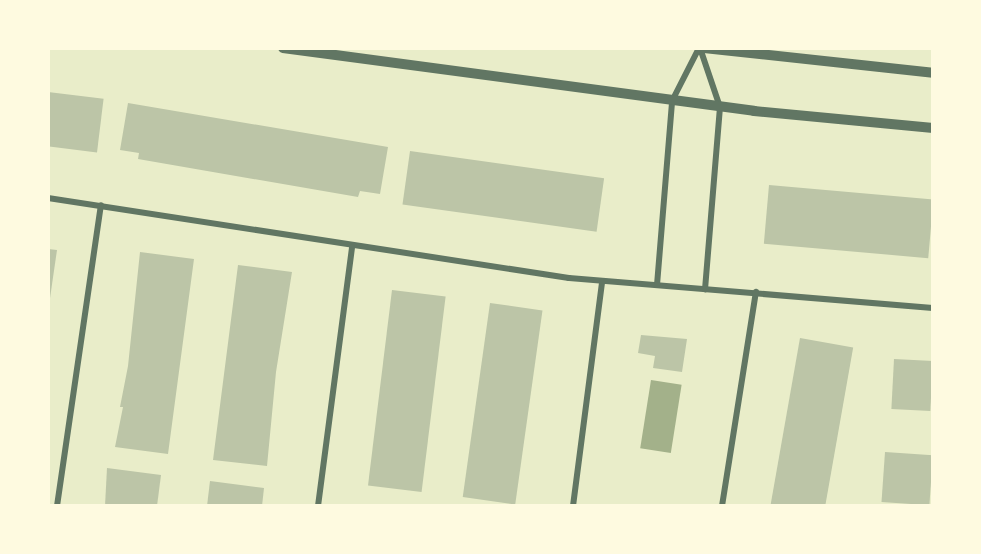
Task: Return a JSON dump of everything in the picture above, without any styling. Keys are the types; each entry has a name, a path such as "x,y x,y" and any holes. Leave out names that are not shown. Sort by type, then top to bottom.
{"street":[{"path":"283,48 720,107 933,128"},
{"path":"657,285 672,101 701,48"},
{"path":"701,48 933,73"},
{"path":"701,48 720,107 705,289"},
{"path":"48,198 352,247 602,282 756,292 933,308"},
{"path":"57,506 101,206"},
{"path":"318,506 352,247"},
{"path":"573,506 602,282"},
{"path":"722,506 756,292"}],"shaded area":[{"path":"651,380 682,385 671,453 640,448"}],"building":[{"path":"48,92 104,99 97,152 48,146"},
{"path":"128,103 388,147 380,194 360,191 358,197 138,159 139,153 120,150"},
{"path":"410,151 604,178 597,232 402,204"},
{"path":"769,185 933,199 928,258 764,244"},
{"path":"48,249 57,250 49,305 48,305"},
{"path":"140,252 194,259 168,454 115,447 123,407 120,407 128,366"},
{"path":"238,265 292,272 276,372 267,466 213,460"},
{"path":"392,290 446,297 422,492 368,486"},
{"path":"490,303 542,310 515,504 463,497"},
{"path":"641,335 687,339 682,372 653,368 655,356 638,353"},
{"path":"800,338 853,347 825,506 770,505"},
{"path":"894,359 933,361 930,411 891,409"},
{"path":"885,452 933,455 929,505 882,502"},
{"path":"107,468 161,475 157,506 105,506"},
{"path":"210,481 264,488 262,506 207,506"}]}
